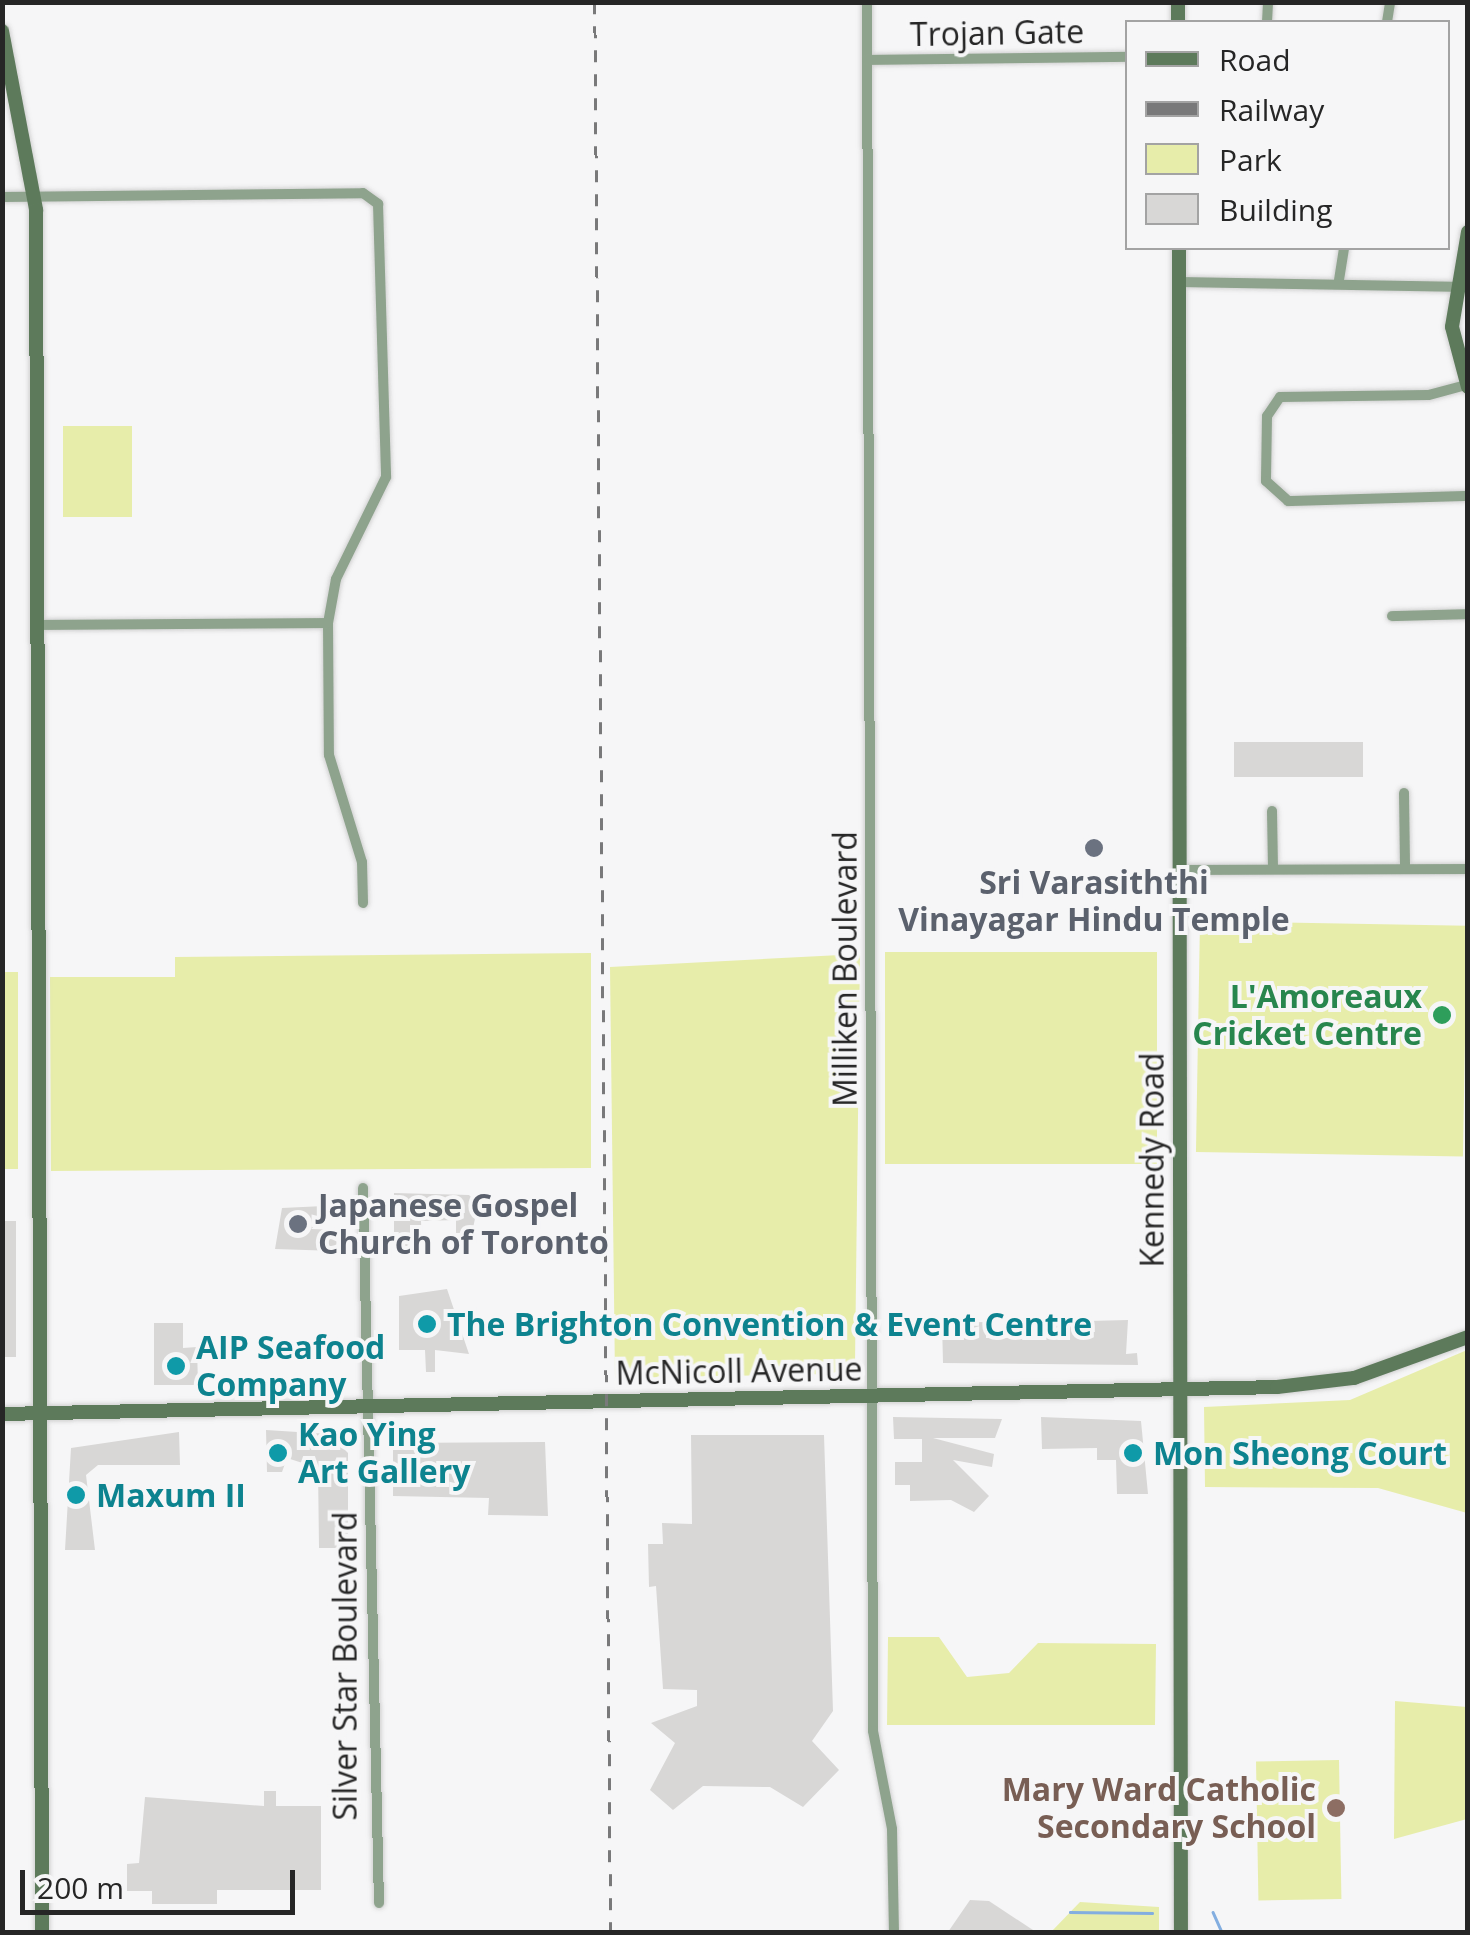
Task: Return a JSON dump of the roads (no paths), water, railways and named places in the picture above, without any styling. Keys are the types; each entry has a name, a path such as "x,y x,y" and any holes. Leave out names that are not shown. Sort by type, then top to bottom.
{"main road":[{"path":"2,31 35,197 42,1932"},
{"path":"1467,386 1453,287 1468,232"},
{"name":"Kennedy Road","path":"1179,250 1181,1932"},
{"name":"McNicoll Avenue","path":"2,1414 1179,1388 1354,1378 1468,1337"}],"street":[{"name":"Milliken Boulevard","path":"866,2 873,1731 892,1829 894,1932"},
{"name":"Trojan Gate","path":"867,60 1125,57"},
{"path":"2,197 363,194 378,204 386,477 336,579 328,623 330,755 362,862 363,903"},
{"path":"1340,280 1344,250"},
{"path":"1179,282 1340,280 1453,287"},
{"path":"1467,386 1428,395 1280,397 1267,416 1266,481 1288,501 1468,496"},
{"path":"1392,616 1468,614"},
{"path":"38,625 328,623"},
{"path":"1404,793 1405,866"},
{"path":"1272,811 1273,867"},
{"path":"1180,870 1405,866 1468,869"},
{"name":"Silver Star Boulevard","path":"364,1188 379,1903"}],"waterway":[{"path":"1070,1912 1152,1913"},
{"path":"1213,1912 1222,1932"},
{"path":"1464,1932 1468,1931"}],"railway":[{"path":"595,2 611,1932"}],"place":[{"name":"Sri Varasiththi Vinayagar Hindu Temple","path":"1094,848"},
{"name":"L'Amoreaux Cricket Centre","path":"1442,1015"},
{"name":"Japanese Gospel Church of Toronto","path":"298,1224"},
{"name":"The Brighton Convention & Event Centre","path":"427,1324"},
{"name":"AIP Seafood Company","path":"176,1366"},
{"name":"Kao Ying Art Gallery","path":"278,1453"},
{"name":"Mon Sheong Court","path":"1133,1453"},
{"name":"Maxum II","path":"76,1495"},
{"name":"Mary Ward Catholic Secondary School","path":"1336,1808"}]}
